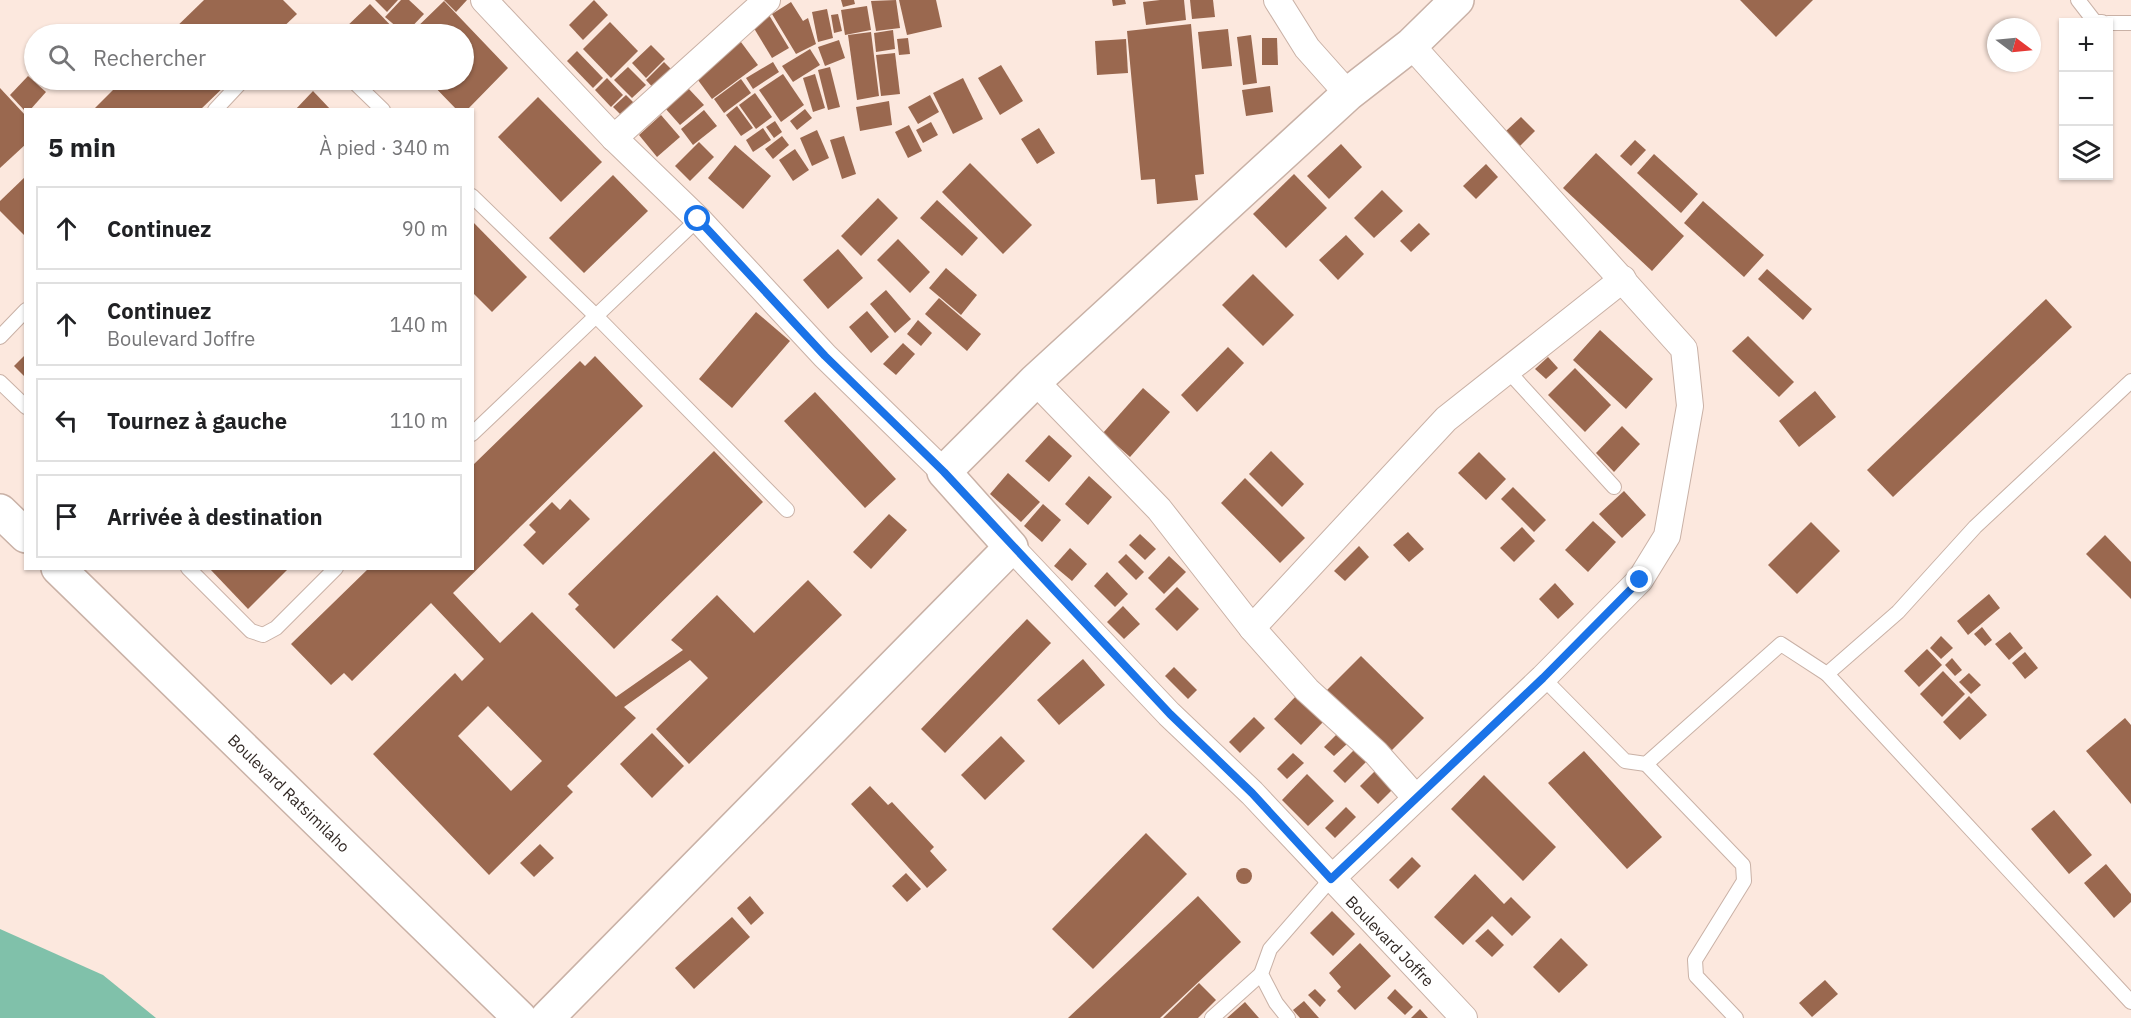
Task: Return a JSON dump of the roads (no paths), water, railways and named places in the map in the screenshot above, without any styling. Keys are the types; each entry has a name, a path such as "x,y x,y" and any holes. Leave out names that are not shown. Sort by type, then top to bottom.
{"street":[{"path":"484,0 614,138 698,219 825,356 944,472 1035,381 1348,94 1411,45 1458,0"},
{"path":"614,138 767,0"},
{"path":"1276,0 1307,48 1348,94"},
{"path":"1331,879 1543,678 1640,580 1667,536 1690,406 1684,349 1411,45"},
{"path":"1252,628 1446,419 1623,279"},
{"path":"1035,381 1158,509 1252,628 1307,690 1376,753 1415,797"},
{"name":"Boulevard Joffre","path":"944,472 1011,547 1170,714 1252,793 1464,1018"},
{"path":"0,511 24,534"},
{"path":"547,1018 1011,547"},
{"name":"Boulevard Ratsimilaho","path":"60,570 520,1018"}],"lane":[{"path":"2079,0 2092,18"},
{"path":"2113,23 2131,23"},
{"path":"217,108 234,90"},
{"path":"362,90 381,108"},
{"path":"474,198 596,316 787,510"},
{"path":"474,432 698,219"},
{"path":"0,337 24,312"},
{"path":"1508,371 1614,487"},
{"path":"1827,674 1898,612 1975,527 2131,381"},
{"path":"0,382 24,405"},
{"path":"190,570 251,631 263,635 276,628 334,570"},
{"path":"1646,765 1781,644 1827,674 2131,1002"},
{"path":"1543,678 1625,761 1646,765 1743,865 1744,881 1695,960 1696,976 1736,1018"},
{"path":"1212,1018 1261,974 1270,949 1331,879"},
{"path":"1261,974 1276,1003 1288,1018"}]}
